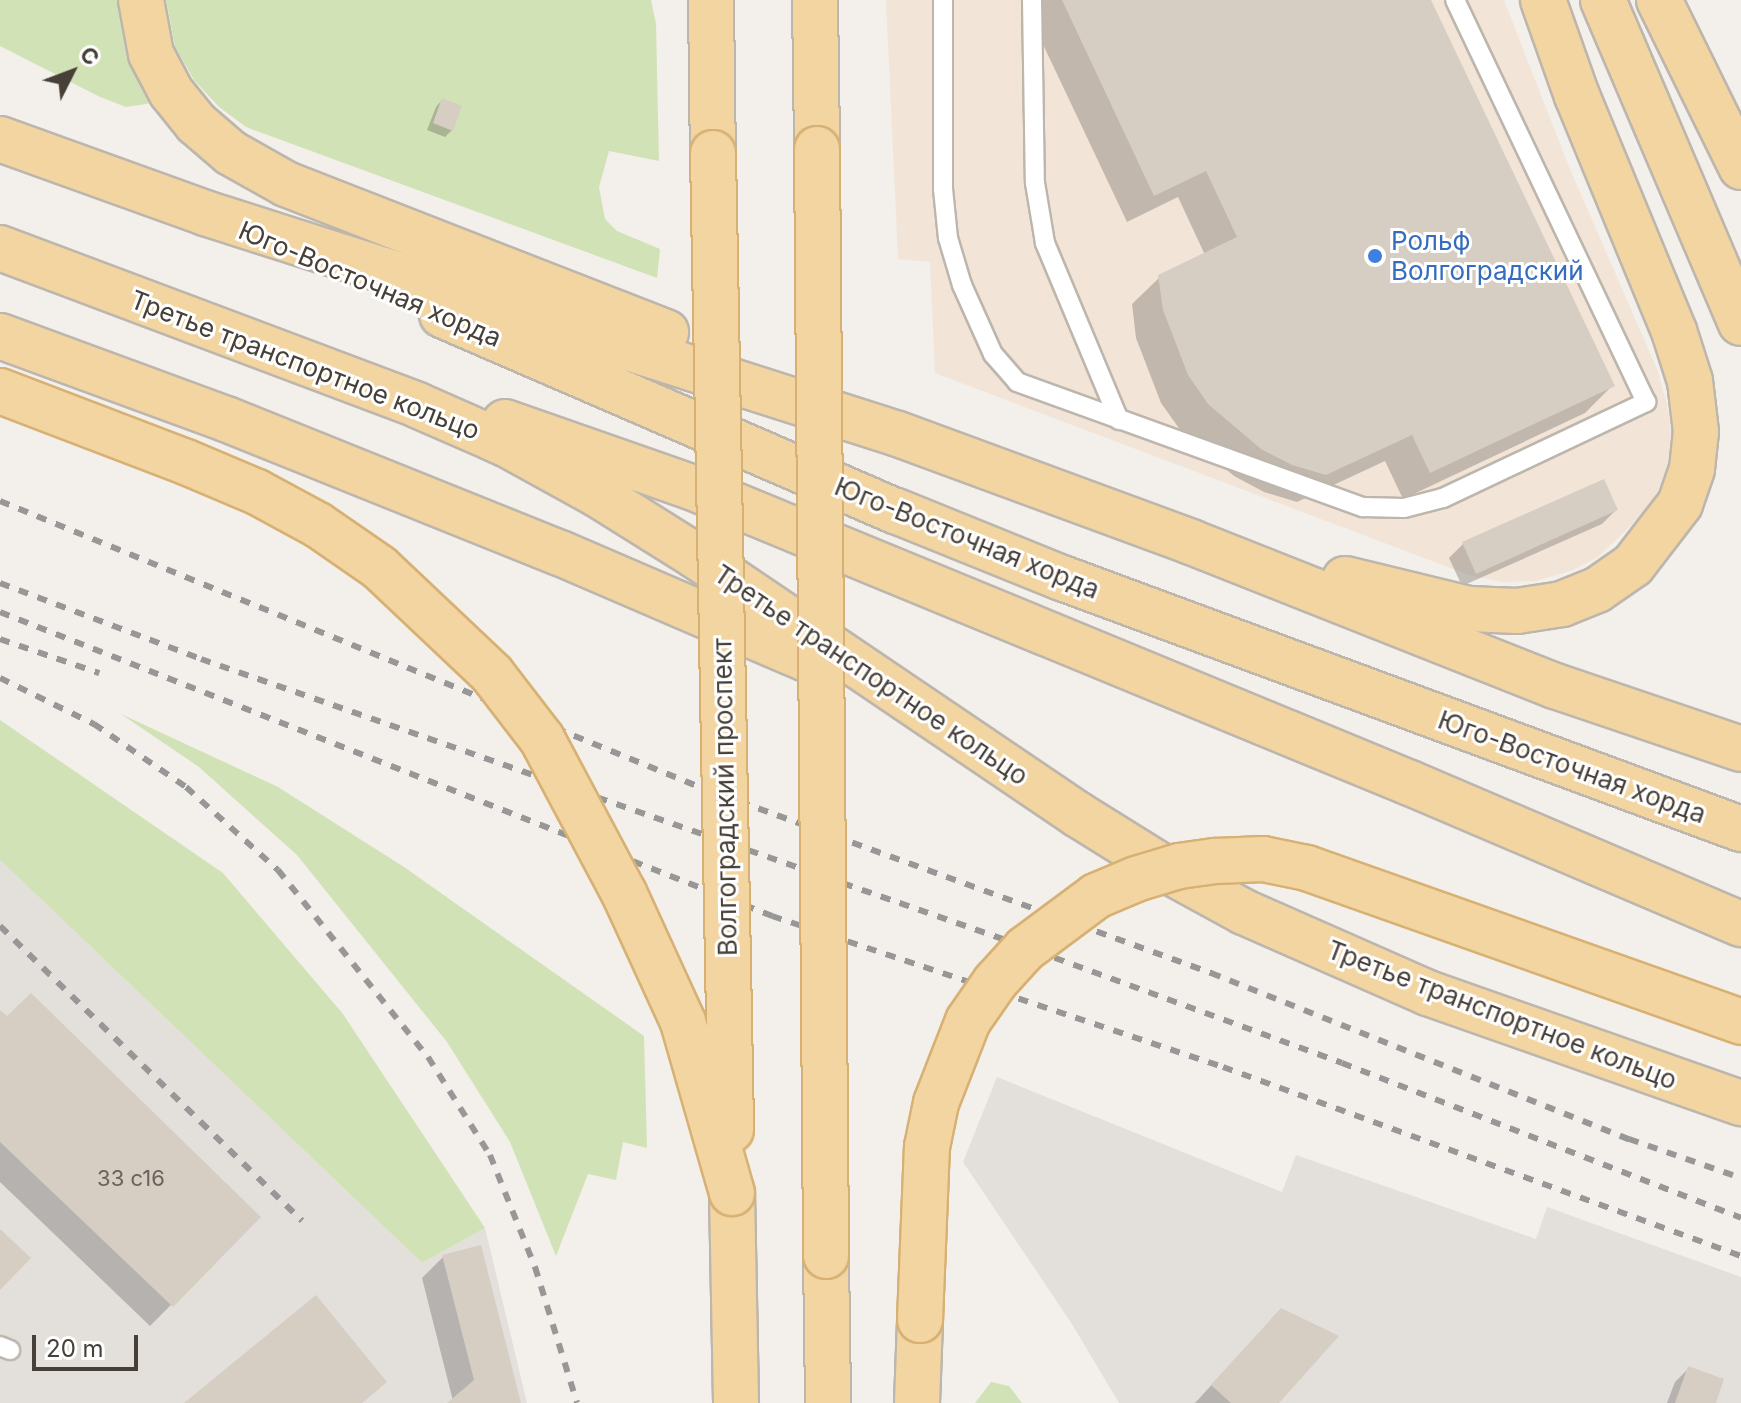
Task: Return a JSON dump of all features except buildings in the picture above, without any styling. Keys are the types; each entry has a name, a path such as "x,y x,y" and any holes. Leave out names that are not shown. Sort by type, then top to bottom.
{"main road":[{"path":"141,0 151,54 171,92 196,123 231,153 286,184 863,409 898,434"},
{"name":"Волгоградский проспект","path":"711,0 736,1403"},
{"path":"815,0 828,1403"},
{"path":"1191,542 1469,609 1517,611 1562,604 1597,590 1633,565 1680,504 1692,469 1696,432 1690,381 1674,331 1577,96 1543,0"},
{"path":"1603,0 1741,323"},
{"path":"1659,0 1741,167"},
{"path":"0,139 205,213 898,434 1191,542 1555,686 1741,749"},
{"name":"Юго-Восточная хорда","path":"205,213 881,504 1062,578 1741,829"},
{"name":"Третье транспортное кольцо","path":"0,248 270,348 417,405 506,444 597,494 696,556 1077,814 1179,877 1330,952 1428,993 1741,1103"},
{"path":"0,336 255,431 804,656 906,709 1077,814"},
{"path":"270,348 585,447 691,487 1410,783 1741,924"},
{"path":"0,391 186,462 257,492 318,525 380,568 492,674 542,739 624,893 683,1022 732,1193"},
{"path":"917,1403 927,1147 936,1103 968,1021 995,982 1025,949 1063,917 1096,896 1179,866 1263,859 1307,868 1741,1022"}],"lane":[{"path":"943,0 943,189 948,238 962,285 993,354 1017,382 1363,507 1404,508 1443,498 1646,402 1455,0"},
{"path":"1032,0 1035,183 1045,243 1119,420"}],"shaded area":[{"path":"886,0 1504,0 1569,167 1657,369 1668,408 1672,443 1665,477 1648,509 1598,557 1573,570 1536,581 1502,582 1469,575 935,373 930,262 898,259"},
{"path":"0,860 422,1263 485,1228 527,1403 0,1403"},
{"path":"997,1077 1282,1192 1296,1155 1536,1239 1547,1207 1741,1277 1741,1403 1119,1403 1072,1324 963,1162"}],"green space":[{"path":"0,0 119,0 121,24 134,68 152,103 126,107 0,46"},
{"path":"166,0 651,0 656,24 659,161 609,151 599,187 605,219 617,231 660,249 657,278 246,127 219,107 194,80 175,47"},
{"path":"121,714 278,787 404,867 644,1036 647,1148 623,1142 616,1180 588,1174 556,1256 510,1142 447,1042 297,855 199,767"},
{"path":"0,720 223,873 343,1014 485,1228 422,1263 0,860"},
{"path":"991,1382 1009,1386 1022,1403 975,1403"}],"railway":[{"path":"0,501 702,788 1211,973 1629,1139 1741,1178"},
{"path":"0,583 201,659 1017,944 1342,1063 1741,1218"},
{"path":"0,612 772,916 1223,1067 1741,1256"},
{"path":"0,639 99,673"},
{"path":"0,678 94,724 186,787 278,870 428,1057 490,1155 535,1267 577,1403"},
{"path":"0,926 302,1221"}],"place":[{"name":"Рольф Волгоградский","path":"1375,256"}]}
